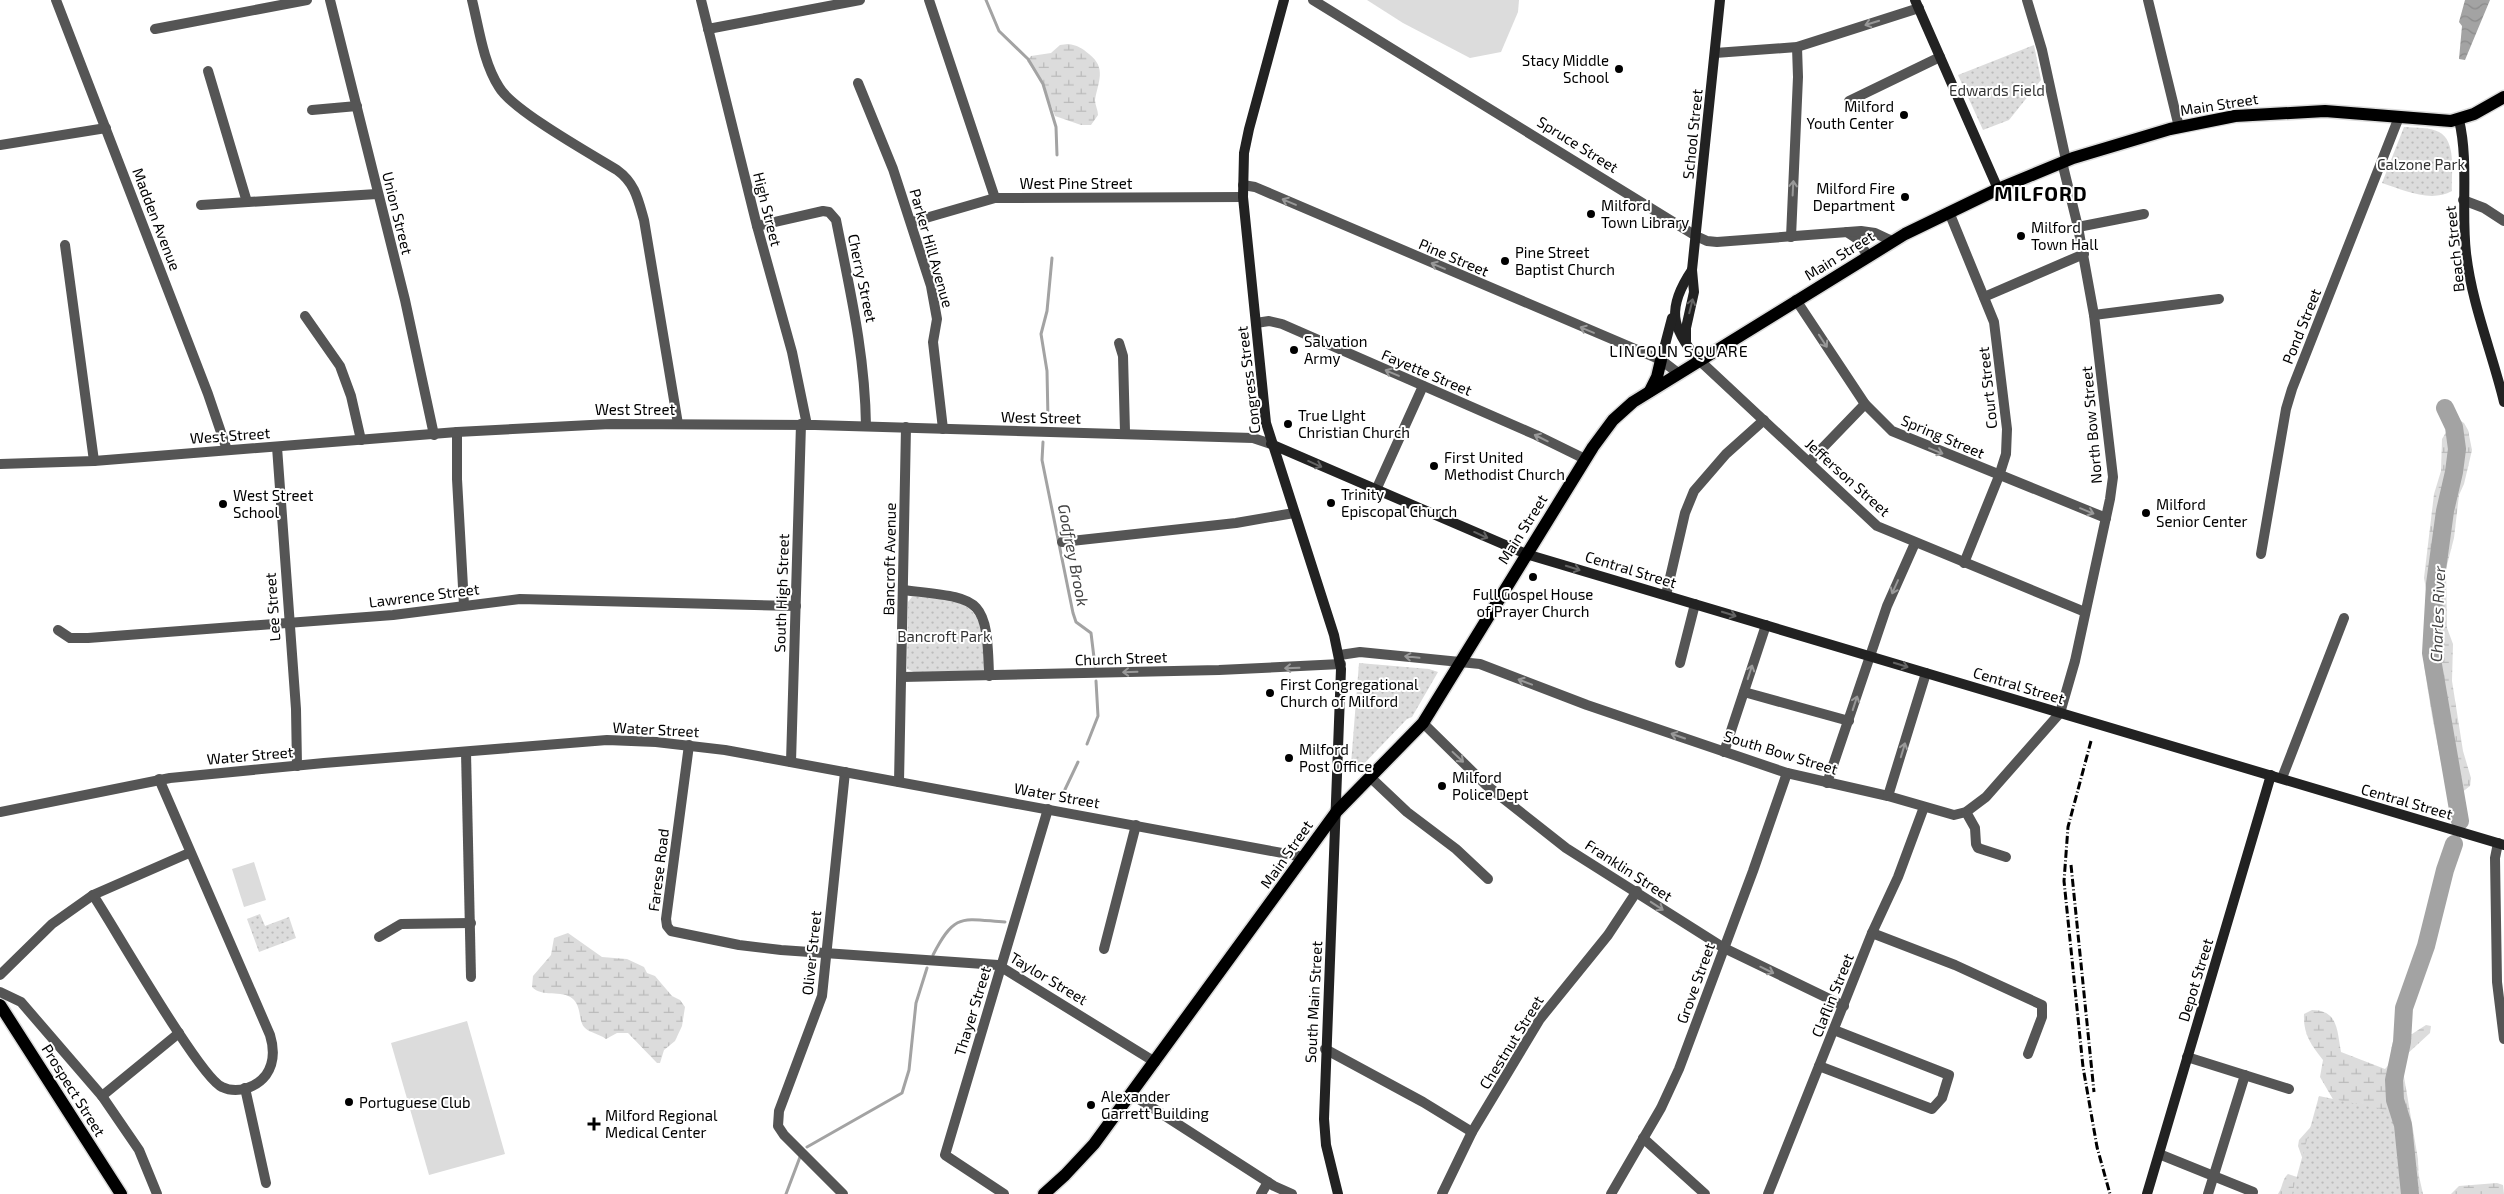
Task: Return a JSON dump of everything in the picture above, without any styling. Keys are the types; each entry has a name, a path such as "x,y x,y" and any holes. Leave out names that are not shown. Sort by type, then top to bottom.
{"main road":[{"name":"Congress Street","path":"1284,0 1244,153 1243,197 1262,400 1271,444 1340,660 1337,811"},
{"name":"School Street","path":"1686,341 1685,332 1694,292 1692,270 1720,0"},
{"path":"1917,4 1998,189"},
{"path":"2459,120 2480,111 2504,97"},
{"name":"Main Street","path":"1044,1194 1086,1154 1337,811 1423,723 1585,459 1613,420 1629,405 1892,241 1998,189 2064,161 2179,127 2228,118 2285,112 2333,111 2442,121 2459,120"},
{"name":"Beach Street","path":"2459,120 2462,139 2466,253 2472,289 2504,402"},
{"name":"School Street","path":"1692,270 1683,285 1675,309 1675,326 1699,360"},
{"path":"1649,391 1657,377 1675,309"},
{"name":"Central Street","path":"1271,444 1526,554 2501,844"},
{"name":"Depot Street","path":"2147,1194 2187,1057 2277,777"},
{"name":"South Main Street","path":"1337,811 1324,1119 1326,1145 1338,1194"},
{"name":"Prospect Street","path":"0,1004 121,1194"}],"street":[{"name":"Madden Avenue","path":"56,0 208,394 227,450"},
{"path":"155,29 307,0"},
{"name":"Union Street","path":"330,0 405,300 434,435"},
{"path":"472,0 487,60 500,90 524,110 617,170 628,178 634,187 644,220 678,424"},
{"name":"High Street","path":"701,0 757,226 792,352 804,424"},
{"path":"708,29 860,0"},
{"path":"929,0 995,198"},
{"name":"Spruce Street","path":"1313,0 1707,241 1717,242 1846,232 1868,232 1892,241"},
{"name":"North Bow Street","path":"2027,0 2040,42 2084,254 2094,315 2113,478 2085,612 2060,713"},
{"path":"2148,0 2179,127"},
{"path":"1715,53 1797,47 1917,4"},
{"path":"1791,237 1798,77 1797,47"},
{"path":"1849,101 1940,57"},
{"path":"208,71 247,202"},
{"name":"Parker Hill Avenue","path":"858,83 871,110 912,222 936,308 937,319 933,342 943,429"},
{"path":"312,110 357,106"},
{"name":"Pond Street","path":"2261,554 2286,409 2399,117"},
{"path":"1,142 106,128"},
{"name":"Pine Street","path":"1243,185 1255,187 1661,360 1678,373"},
{"path":"201,205 378,194"},
{"name":"West Pine Street","path":"912,222 995,198 1243,197"},
{"path":"2463,200 2484,208 2504,221"},
{"name":"Cherry Street","path":"757,226 823,211 829,212 836,220 863,360 866,426"},
{"name":"Court Street","path":"1949,212 1994,322 2007,429 2006,454 1999,476 1964,563"},
{"path":"2078,227 2144,214"},
{"path":"1846,232 1856,238 1868,256"},
{"path":"65,245 94,461"},
{"path":"1984,297 2084,254"},
{"path":"2094,315 2219,299"},
{"name":"Spring Street","path":"1796,300 1864,404 1880,421 1899,435 2106,518"},
{"path":"305,316 340,366 351,396 361,440"},
{"name":"Fayette Street","path":"1256,323 1269,321 1282,324 1536,435 1585,459"},
{"path":"1119,343 1124,356 1124,432"},
{"name":"Jefferson Street","path":"1699,360 1874,524 1915,543 2085,612"},
{"path":"1376,490 1424,386"},
{"path":"1809,462 1864,404"},
{"path":"1666,596 1685,513 1694,490 1726,454 1764,420"},
{"name":"West Street","path":"0,464 94,461 458,432 571,425 804,424 943,429 1124,432 1253,438 1271,444"},
{"name":"South High Street","path":"791,762 804,424"},
{"name":"Bancroft Avenue","path":"900,782 906,427"},
{"path":"458,432 457,479 464,605"},
{"name":"Lee Street","path":"277,447 288,622 296,709 297,766"},
{"path":"1062,542 1236,523 1294,513"},
{"path":"1828,783 1887,606 1915,543"},
{"path":"903,590 958,597 977,608 984,616 990,676"},
{"name":"Lawrence Street","path":"58,630 70,638 88,638 393,614 520,599 796,606"},
{"path":"1680,663 1695,604"},
{"path":"2277,777 2344,618"},
{"path":"1724,752 1766,625"},
{"name":"Church Street","path":"902,677 1326,667 1360,652 1460,662"},
{"name":"South Bow Street","path":"1460,662 1480,664 1586,705 1787,773 1888,796 1954,815 1966,812"},
{"path":"1888,796 1926,673"},
{"path":"1744,692 1849,721"},
{"path":"2006,857 1978,848 1975,828 1966,812 1986,797 2060,713"},
{"name":"Franklin Street","path":"1423,723 1485,784 1566,848 1724,948 1844,1006"},
{"name":"Water Street","path":"0,812 159,779 614,740 689,745 791,762 1304,857"},
{"name":"Farese Road","path":"689,745 666,919 667,926 677,934 739,945 826,954"},
{"path":"466,752 471,977"},
{"name":"Oliver Street","path":"843,1194 784,1135 777,1124 782,1101 820,1006 846,772"},
{"name":"Grove Street","path":"1611,1194 1644,1138 1679,1069 1787,773"},
{"path":"1370,777 1407,812 1456,849 1488,878"},
{"path":"93,895 178,1032 212,1079 220,1087 235,1090 253,1086 266,1074 273,1057 273,1045 232,946 189,853 159,779"},
{"name":"Claflin Street","path":"1768,1194 1872,933 1898,876 1924,807"},
{"name":"Thayer Street","path":"1004,1194 945,1155 1048,809"},
{"path":"1104,949 1136,825"},
{"path":"2501,844 2495,858 2497,982 2504,1039"},
{"path":"0,974 52,924 93,895 189,853"},
{"name":"Chestnut Street","path":"1442,1194 1472,1132 1540,1019 1608,936 1636,891"},
{"path":"379,937 401,924 471,923"},
{"path":"1872,933 1964,969 2042,1005 2042,1017 2028,1054"},
{"name":"Taylor Street","path":"826,954 987,962 1001,966 1154,1062"},
{"path":"0,992 21,1002 102,1096 139,1150 157,1194"},
{"path":"1819,1066 1932,1109 1942,1098 1949,1075 1834,1030"},
{"path":"102,1096 178,1032"},
{"path":"1326,1049 1423,1102 1472,1132"},
{"path":"2187,1057 2289,1089"},
{"path":"2208,1194 2245,1076"},
{"path":"245,1088 266,1183"},
{"path":"1131,1094 1268,1182 1292,1194"},
{"path":"1644,1138 1705,1194"},
{"path":"2159,1154 2253,1192"},
{"path":"1261,1194 1268,1182"}],"green space":[{"path":"1367,0 1519,0 1518,12 1501,52 1470,58 1403,23"},
{"path":"1068,44 1082,48 1095,59 1100,70 1095,100 1098,115 1091,125 1081,125 1055,116 1043,84 1027,61 1031,56 1051,53 1060,45"},
{"name":"Edwards Field","path":"2034,45 2041,80 2009,120 1983,130 1958,75"},
{"name":"Calzone Park","path":"2404,127 2431,129 2445,136 2451,150 2452,191 2435,196 2426,196 2382,183"},
{"path":"2455,417 2464,423 2468,430 2472,450 2464,484 2459,495 2454,538 2446,569 2447,628 2453,644 2452,681 2463,751 2471,778 2470,786 2461,793 2468,822 2467,826 2456,822 2452,817 2424,665 2427,595 2424,578 2434,494 2441,471 2442,439"},
{"name":"Bancroft Park","path":"912,597 953,601 971,610 977,618 981,629 984,658 983,671 914,672 907,669 908,602"},
{"path":"1359,663 1429,669 1438,672 1412,717 1407,719 1357,771 1352,769 1351,764"},
{"path":"254,862 266,900 244,907 232,869"},
{"path":"260,914 265,926 289,917 296,938 259,952 247,919"},
{"path":"568,933 602,957 627,959 644,967 647,973 655,976 672,996 680,1000 685,1007 682,1026 675,1041 664,1050 660,1063 657,1063 628,1033 617,1033 606,1039 587,1030 581,1022 576,1002 568,996 541,992 532,987 533,976 551,955 554,938"},
{"path":"2312,1010 2327,1013 2332,1017 2337,1029 2341,1052 2385,1069 2388,1066 2394,1039 2397,1035 2412,1034 2426,1025 2431,1026 2430,1033 2406,1055 2402,1065 2418,1159 2419,1194 2278,1194 2288,1174 2300,1178 2307,1171 2298,1146 2299,1140 2334,1101 2320,1077 2323,1060 2311,1044 2306,1033 2304,1014"},
{"path":"467,1021 505,1154 429,1175 391,1043"},
{"path":"2319,1096 2405,1114 2423,1194 2292,1194"},
{"path":"2497,1183 2503,1185 2504,1194 2451,1194 2459,1186"}],"water":[{"path":"2465,0 2490,0 2465,60 2459,59 2462,26 2459,22"}],"waterway":[{"name":"Godfrey Brook","path":"986,0 999,31 1028,59 1043,84 1056,127 1057,155"},
{"name":"Godfrey Brook","path":"1048,419 1047,371 1041,334 1047,311 1052,258"},
{"name":"Charles River","path":"2445,408 2454,427 2457,449 2445,511 2435,584 2431,653 2460,821"},
{"name":"Godfrey Brook","path":"1043,442 1042,460 1073,613 1076,622 1091,633 1095,666"},
{"name":"Godfrey Brook","path":"1087,744 1098,716 1096,681"},
{"name":"Godfrey Brook","path":"1060,800 1078,762"},
{"name":"Charles River","path":"2410,1194 2403,1125 2395,1100 2394,1080 2402,1042 2404,1008 2426,946 2445,870 2454,844"},
{"name":"Godfrey Brook","path":"933,955 947,931 961,921 1005,922"},
{"name":"Godfrey Brook","path":"807,1147 902,1093 909,1070 916,1003 927,968"},
{"name":"Godfrey Brook","path":"786,1194 800,1157"}],"railway":[{"path":"2091,741 2068,827 2064,881 2083,1067 2097,1147 2110,1194"},
{"path":"2071,865 2094,1092"}],"place":[{"name":"Stacy Middle School","path":"1619,69"},
{"name":"Milford Youth Center","path":"1904,115"},
{"name":"Milford Fire Department","path":"1905,197"},
{"name":"Milford Town Library","path":"1591,214"},
{"name":"Milford Town Hall","path":"2021,236"},
{"name":"Pine Street Baptist Church","path":"1505,261"},
{"name":"Salvation Army","path":"1294,350"},
{"name":"True LIght Christian Church","path":"1288,424"},
{"name":"First United Methodist Church","path":"1434,466"},
{"name":"Trinity Episcopal Church","path":"1331,503"},
{"name":"West Street School","path":"223,504"},
{"name":"Milford Senior Center","path":"2146,513"},
{"name":"Full Gospel House of Prayer Church","path":"1533,577"},
{"name":"First Congregational Church of Milford","path":"1270,693"},
{"name":"Milford Post Office","path":"1289,758"},
{"name":"Milford Police Dept","path":"1442,786"},
{"name":"Portuguese Club","path":"349,1102"},
{"name":"Alexander Garrett Building","path":"1091,1105"},
{"name":"Milford Regional Medical Center","path":"594,1124"}],"district":[{"name":"MILFORD","path":"2041,193"},
{"name":"LINCOLN SQUARE","path":"1679,350"}]}
